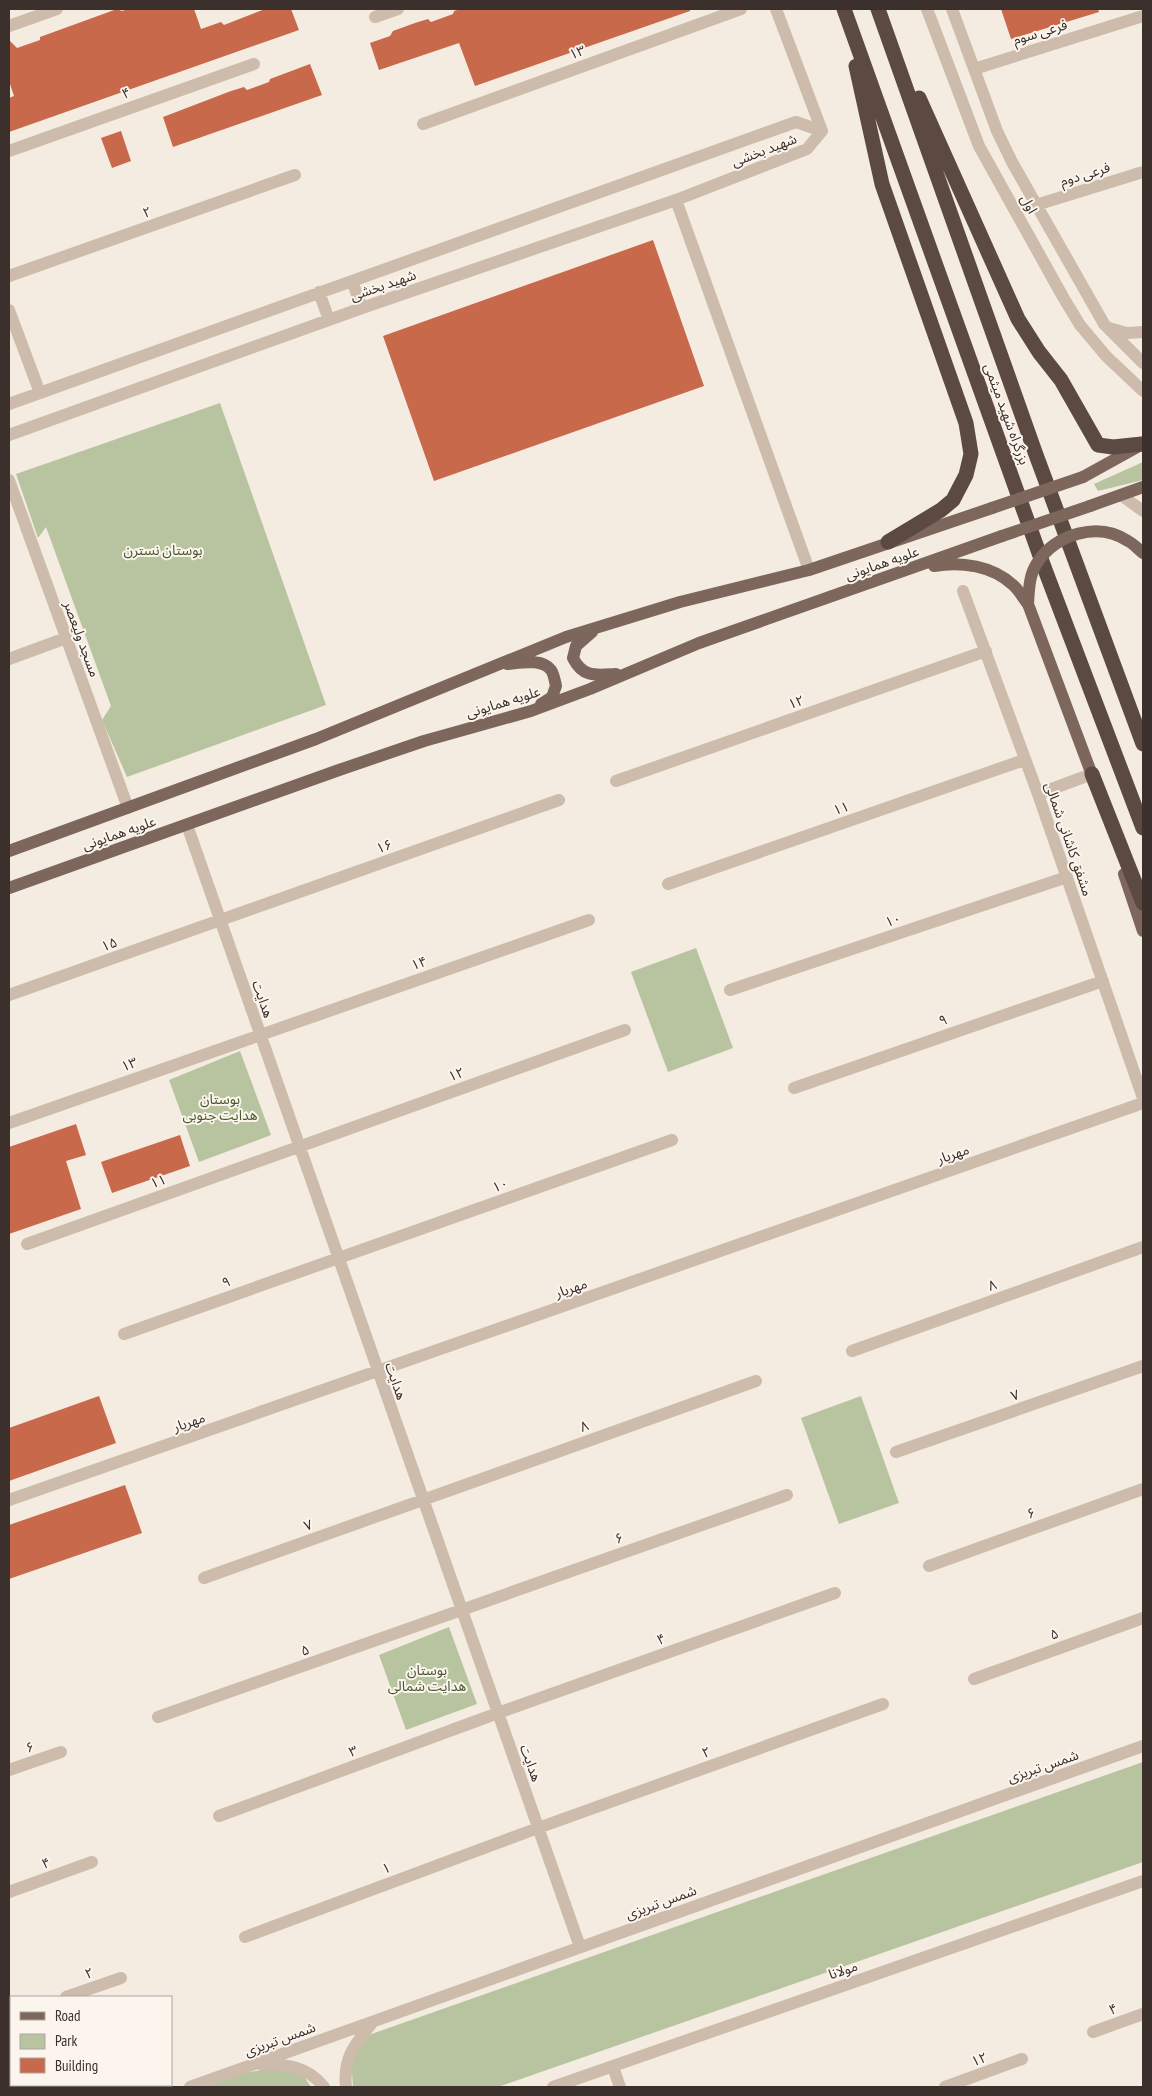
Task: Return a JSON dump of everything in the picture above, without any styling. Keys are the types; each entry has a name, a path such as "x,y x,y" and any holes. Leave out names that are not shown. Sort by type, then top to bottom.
{"highway":[{"path":"844,9 882,184 966,423 971,454 966,475 953,500 941,510 888,542"},
{"name":"بزرگراه شهید میثمی","path":"844,9 1044,567 1143,828"},
{"path":"879,9 1018,319 1065,387 1098,444 1112,447 1143,444"},
{"name":"بزرگراه شهید میثمی","path":"879,9 1035,452 1143,744"},
{"path":"1092,774 1143,902"}],"main road":[{"name":"علویه همایونی","path":"9,851 316,739 566,637 680,602 809,570 1083,476 1143,444"},
{"name":"علویه همایونی","path":"9,888 339,770 424,742 530,711 699,643 1143,487"},
{"path":"1028,604 1029,584 1036,564 1049,548 1067,536 1087,531 1108,532 1128,540 1143,553"},
{"path":"895,574 947,564 977,566 998,574 1014,586 1028,604 1092,774 1143,931"},
{"path":"605,625 586,636 576,646 573,658 578,668 587,674 627,673"},
{"path":"496,664 532,662 544,664 552,671 556,686 552,697 530,711"}],"street":[{"path":"9,26 57,9"},
{"path":"375,17 398,9"},
{"name":"۱۳","path":"423,124 742,9"},
{"path":"776,9 822,131"},
{"name":"اول","path":"927,9 979,146 1064,297 1080,325 1106,356 1143,391"},
{"name":"اول","path":"952,9 996,131 1090,302 1107,327 1143,363"},
{"name":"فرعی سوم","path":"974,69 1143,16"},
{"name":"۴","path":"9,151 254,64"},
{"name":"شهید بخشی","path":"9,404 796,122 822,131 807,149 676,200 362,308 9,435"},
{"name":"فرعی دوم","path":"1036,205 1143,172"},
{"name":"۲","path":"9,276 295,175"},
{"path":"676,200 809,570"},
{"path":"352,281 362,308"},
{"path":"319,292 329,320"},
{"path":"9,310 40,393"},
{"path":"1107,327 1127,334 1143,332"},
{"name":"مسجد ولیعصر","path":"9,480 128,808"},
{"path":"1121,495 1143,510"},
{"name":"مشفق کاشانی شمالی","path":"963,591 1038,794 1143,1098"},
{"path":"9,659 66,638"},
{"name":"۱۲","path":"616,780 986,651"},
{"name":"۱۱","path":"668,884 1024,760"},
{"path":"1038,794 1092,774"},
{"name":"۱۶","path":"220,920 558,800"},
{"name":"هدایت","path":"187,825 337,1258 580,1947"},
{"name":"۱۰","path":"730,990 1067,877"},
{"name":"۱۵","path":"9,995 220,920"},
{"name":"۱۴","path":"259,1034 589,920"},
{"name":"۹","path":"794,1088 1102,981"},
{"name":"۱۲","path":"298,1146 625,1030"},
{"name":"۱۳","path":"9,1123 259,1034"},
{"name":"مهریار","path":"9,1500 1143,1103"},
{"name":"۱۰","path":"337,1258 672,1140"},
{"name":"۱۱","path":"27,1244 298,1146"},
{"name":"۸","path":"852,1351 1143,1247"},
{"name":"۹","path":"124,1334 337,1258"},
{"name":"۷","path":"896,1452 1143,1366"},
{"name":"۸","path":"422,1500 756,1381"},
{"name":"۶","path":"929,1566 1143,1489"},
{"name":"۶","path":"461,1610 787,1494"},
{"name":"۷","path":"204,1578 422,1500"},
{"name":"۴","path":"498,1714 835,1593"},
{"name":"۵","path":"158,1717 461,1610"},
{"name":"۵","path":"974,1679 1143,1618"},
{"name":"۲","path":"538,1828 883,1704"},
{"name":"۳","path":"219,1816 498,1714"},
{"name":"شمس تبریزی","path":"190,2087 1143,1746"},
{"name":"۶","path":"9,1770 61,1752"},
{"name":"۱","path":"245,1937 538,1828"},
{"name":"۴","path":"9,1892 92,1862"},
{"name":"مولانا","path":"553,2087 1143,1881"},
{"name":"۲","path":"69,1996 121,1978"},
{"name":"۴","path":"1093,2032 1143,2014"},
{"path":"346,2087 345,2073 349,2056 358,2040 375,2020"},
{"name":"۱۲","path":"945,2087 1022,2059"},
{"path":"248,2066 285,2064 302,2068 317,2078 324,2087"},
{"path":"613,2067 620,2087"}],"green space":[{"name":"بوستان نسترن","path":"220,403 326,705 127,777 102,720 111,706 46,527 38,538 16,474"},
{"path":"1143,462 1143,480 1098,491 1094,484"},
{"path":"696,948 733,1048 668,1072 631,972"},
{"name":"بوستان هدایت جنوبی","path":"240,1051 271,1135 199,1162 169,1080"},
{"path":"861,1396 899,1503 839,1524 801,1418"},
{"name":"بوستان هدایت شمالی","path":"449,1627 477,1704 406,1730 379,1655"},
{"path":"1143,1762 1143,1862 498,2087 353,2087 351,2059 363,2037"},
{"path":"274,2069 301,2072 311,2087 206,2087 248,2072"}],"building":[{"path":"117,9 122,11 128,9 194,9 201,29 221,22 224,25 265,9 291,9 299,30 9,132 9,98 14,96 9,81 9,40 17,48 40,40 40,37"},
{"path":"461,9 690,9 690,11 475,86 459,43 379,70 370,43 390,36 393,31 428,19 431,22"},
{"path":"1001,9 1098,9 1099,12 1011,39"},
{"path":"310,64 322,95 173,147 163,117 231,91 244,87 247,90"},
{"path":"121,131 131,161 112,168 101,138"},
{"path":"653,240 704,386 434,481 383,336"},
{"path":"76,1124 86,1155 66,1161 81,1209 9,1234 9,1147"},
{"path":"180,1135 190,1166 112,1193 101,1162"},
{"path":"99,1396 116,1443 9,1481 9,1428"},
{"path":"125,1485 142,1533 9,1579 9,1525"}]}
